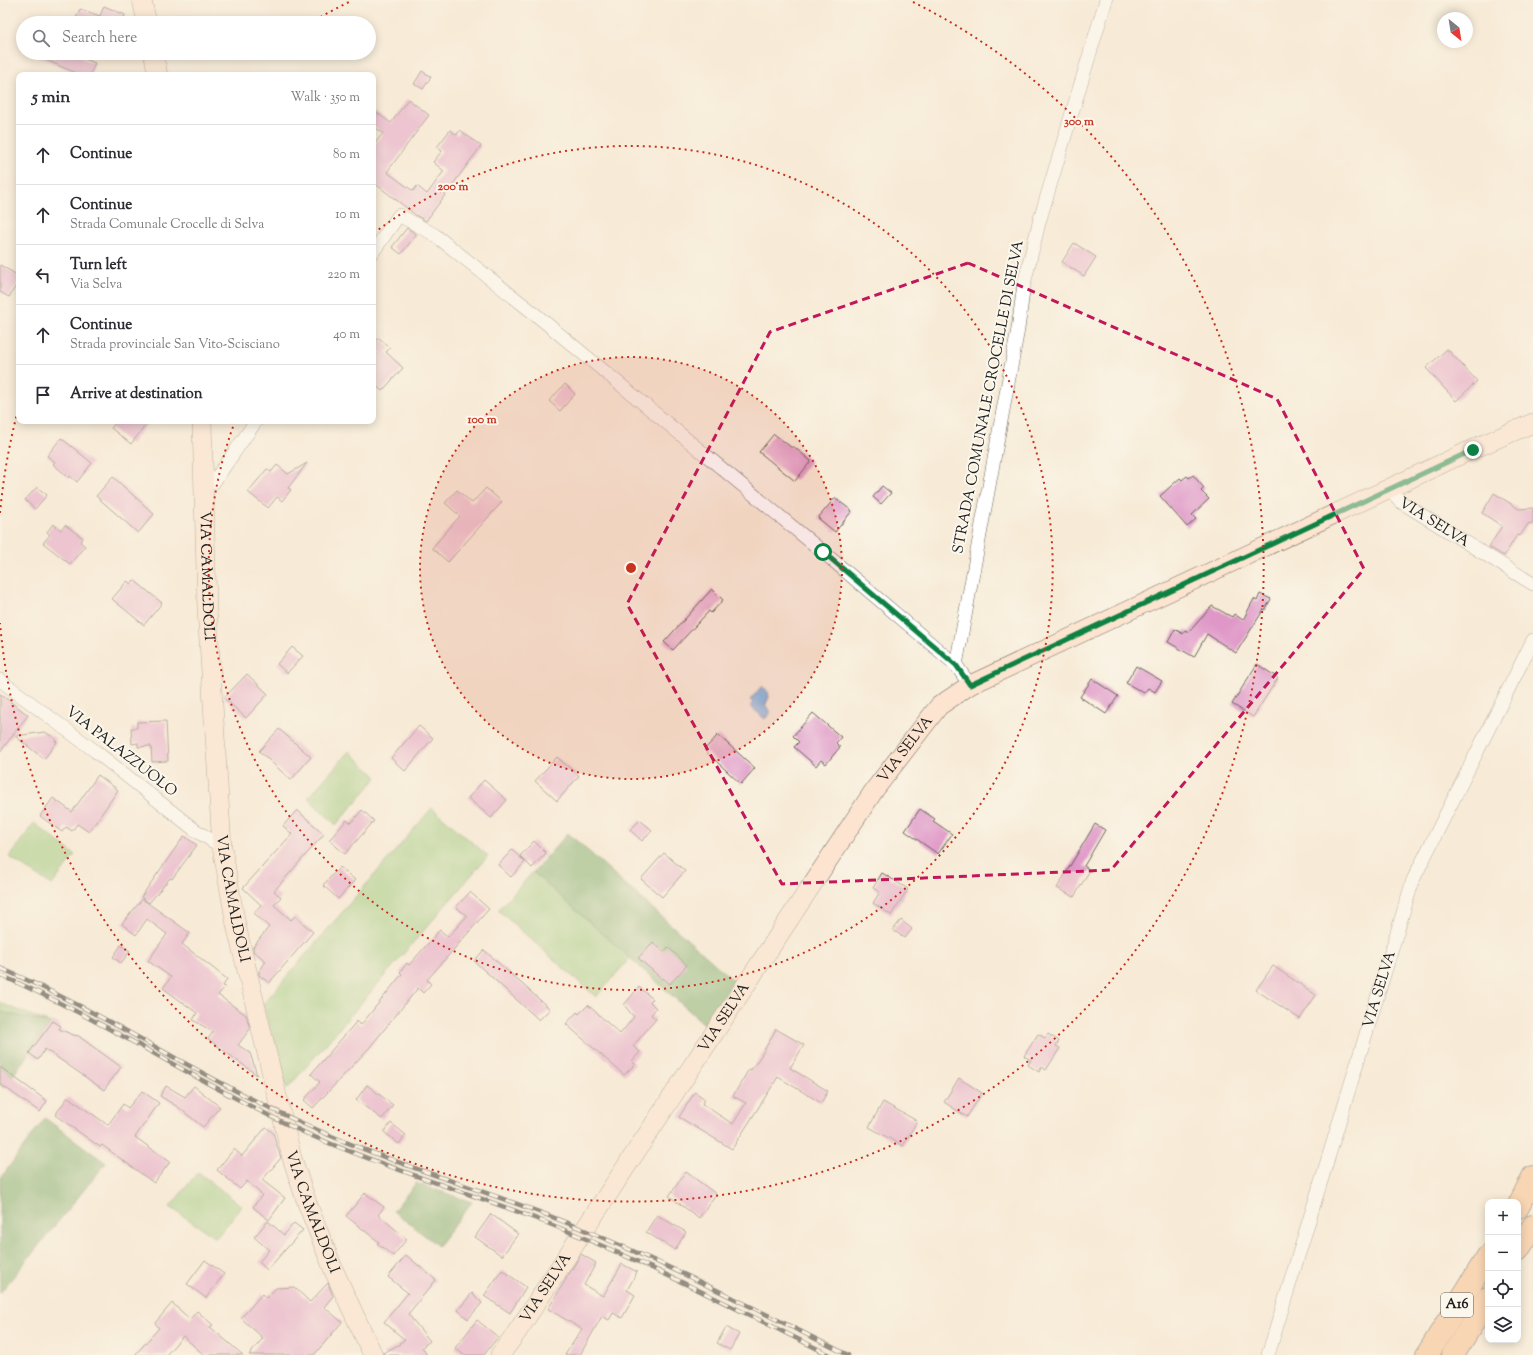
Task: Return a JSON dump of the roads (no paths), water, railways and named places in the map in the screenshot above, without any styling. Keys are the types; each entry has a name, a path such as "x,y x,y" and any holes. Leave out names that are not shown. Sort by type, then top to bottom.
{"highway":[{"path":"1521,1201 1533,1177"},
{"path":"1521,1245 1533,1226"},
{"name":"A16","path":"1427,1355 1485,1261"},
{"name":"A16","path":"1453,1355 1485,1303"}],"street":[{"path":"142,0 145,16"},
{"name":"STRADA COMUNALE CROCELLE DI SELVA","path":"956,665 1018,329 1024,284 1040,219 1106,0"},
{"path":"155,60 157,72"},
{"path":"376,248 399,215 435,235 535,314 787,521 956,665 970,685"},
{"path":"1390,489 1533,423"},
{"name":"VIA CAMALDOLI","path":"202,424 207,609 222,847 236,926 292,1158 307,1203 334,1271 372,1355"},
{"path":"203,485 213,483 254,424"},
{"name":"VIA SELVA","path":"500,1355 517,1332 745,988 875,789 939,706 970,685 1390,489 1401,502 1533,584"},
{"name":"VIA SELVA","path":"1268,1355 1414,880 1533,640"},
{"name":"VIA PALAZZUOLO","path":"0,680 96,751 195,830 222,847"}],"water":[{"path":"762,686 768,692 769,697 765,706 771,712 765,719 750,706 753,703 750,700"}],"railway":[{"path":"0,968 40,986 118,1026 273,1110 345,1142 540,1212 572,1225 711,1287 848,1355"},
{"path":"0,975 79,1013 232,1096 310,1135 369,1159 547,1223 619,1253 830,1355"}]}
